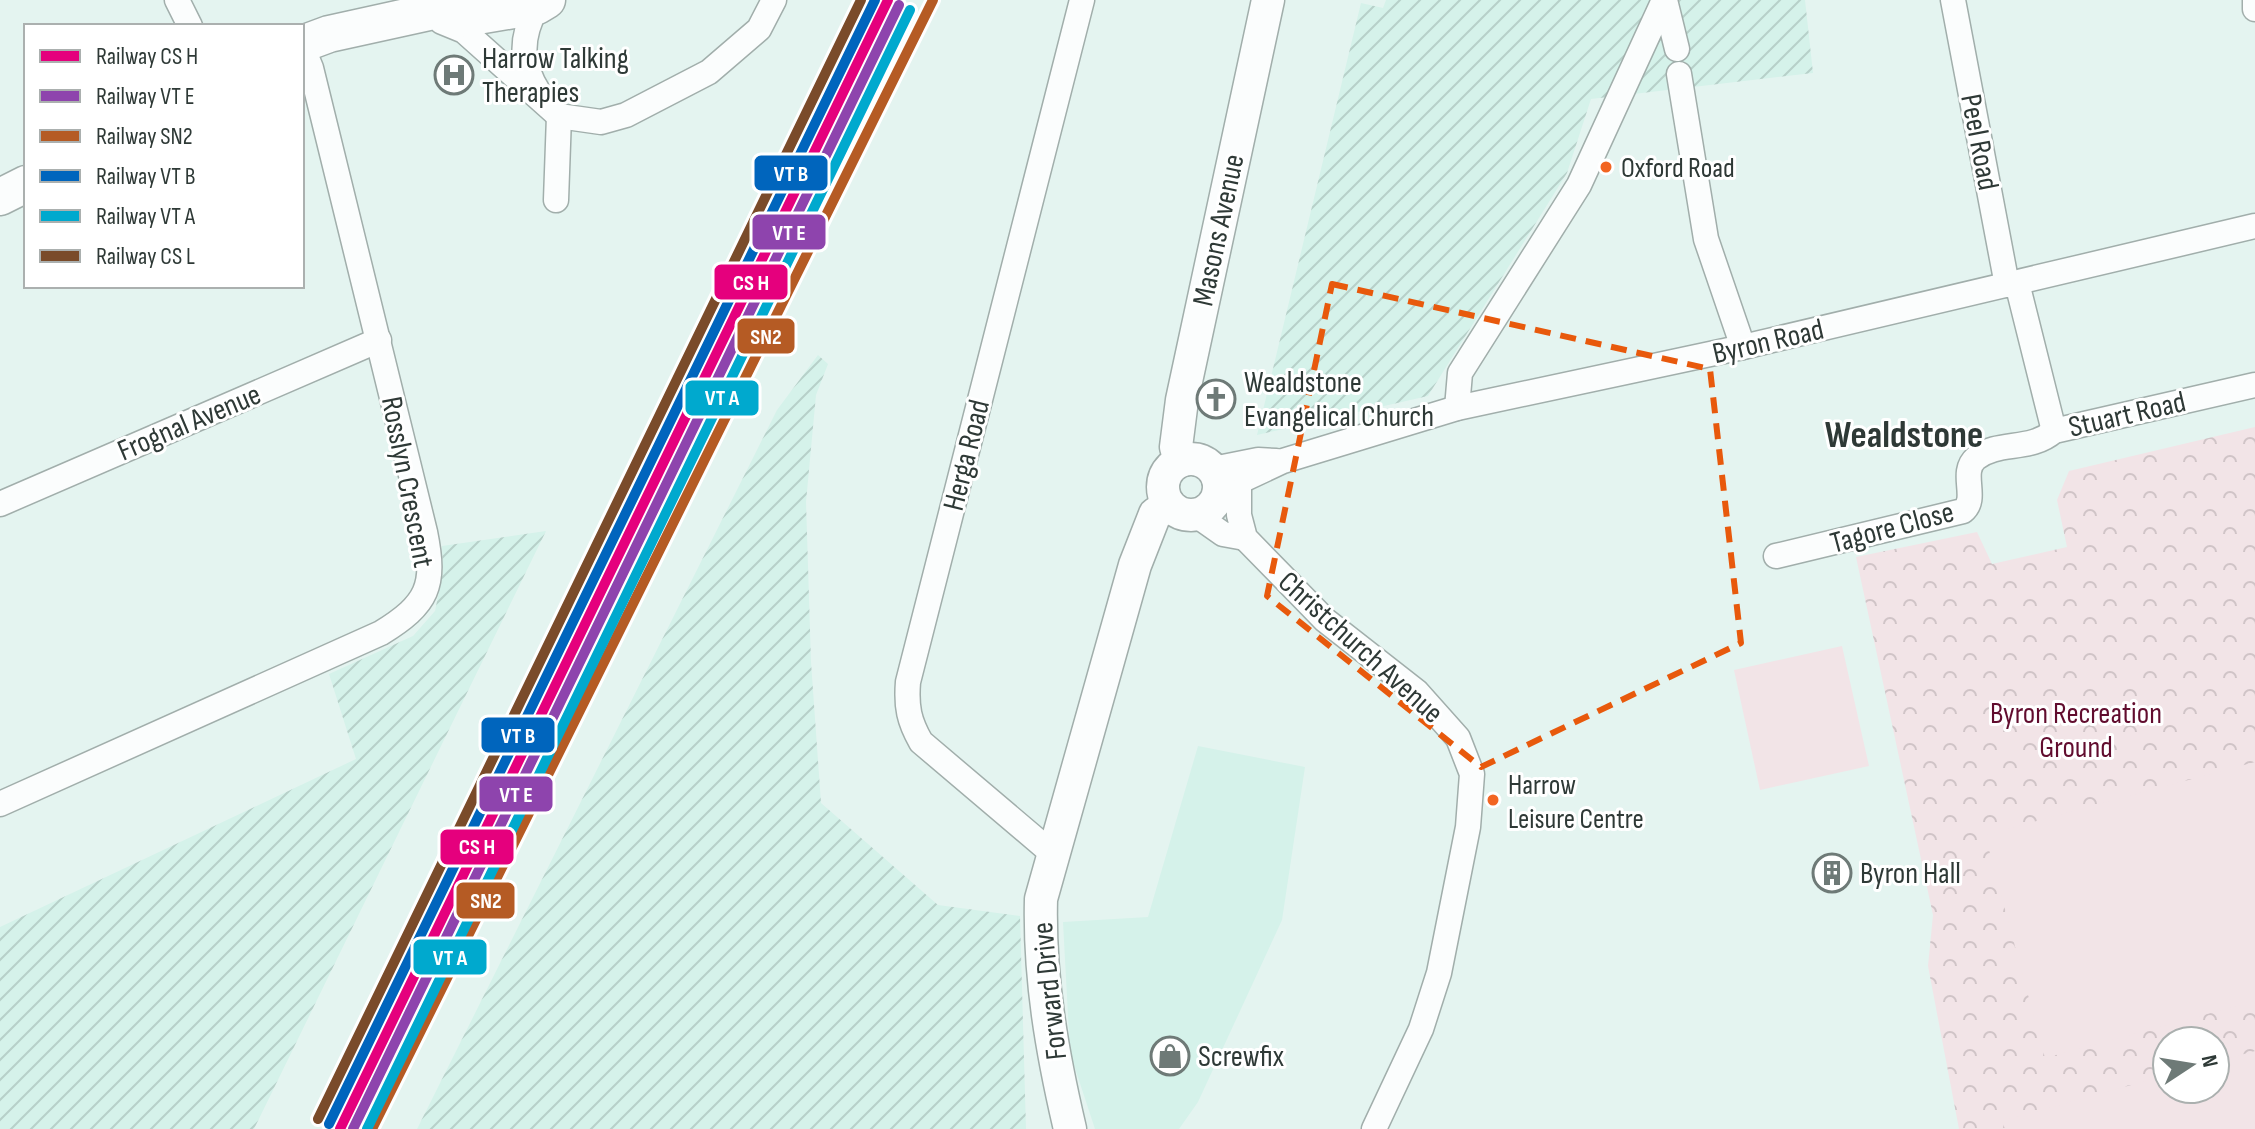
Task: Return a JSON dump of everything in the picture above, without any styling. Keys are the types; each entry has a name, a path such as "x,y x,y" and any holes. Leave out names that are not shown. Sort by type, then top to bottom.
{"main road":[{"path":"304,44 329,34 484,0"},
{"path":"406,19 442,22 542,3"},
{"path":"0,197 24,185"}],"street":[{"path":"177,0 189,24"},
{"path":"442,22 464,31 541,96 559,116 601,122 626,115 680,88 736,52 759,29 774,0"},
{"name":"Herga Road","path":"1053,854 921,742 910,723 907,703 908,682 1082,0"},
{"name":"Masons Avenue","path":"1180,461 1176,447 1182,400 1268,0"},
{"path":"1664,0 1677,49"},
{"path":"1457,408 1460,373 1579,185 1664,0"},
{"name":"Peel Road","path":"1953,0 2012,284"},
{"path":"2255,0 2255,9"},
{"path":"541,96 527,73 524,58 527,26 542,3"},
{"name":"Rosslyn Crescent","path":"0,804 381,633 413,613 428,585 430,564 379,340 304,50"},
{"path":"1679,74 1706,239 1743,347"},
{"path":"556,200 559,116"},
{"name":"Byron Road","path":"1224,481 1258,460 1283,461 1457,408 1743,347 2255,226"},
{"name":"Stuart Road","path":"2012,284 2054,431 2255,385"},
{"name":"Frognal Avenue","path":"0,504 379,340"},
{"name":"Tagore Close","path":"1776,556 1963,511 1970,499 1967,479 1973,461 1987,452 2041,443 2054,431"},
{"path":"1182,510 1164,480 1180,461 1198,460 1224,481 1245,538"},
{"path":"1053,854 1135,565 1155,514 1212,507 1224,481"},
{"name":"Christchurch Avenue","path":"1182,510 1215,531 1245,538 1325,620 1417,692 1458,738 1472,774 1469,819 1439,973 1421,1029 1374,1129"},
{"name":"Forward Drive","path":"1053,854 1041,899 1040,947 1049,1038 1070,1129"}],"highlighted area":[{"path":"1332,284 1710,369 1741,643 1481,767 1267,596"}],"shaded area":[{"path":"1386,0 1805,0 1813,73 1591,99 1567,173 1428,396 1257,435 1361,3 1383,8"},
{"path":"818,355 828,364 816,395 806,502 811,662 821,803 938,905 1020,916 1026,1129 417,1129 777,410"},
{"path":"546,531 254,1129 0,1129 0,927 356,759 329,674 413,636 435,611 443,572 442,546"},
{"path":"1198,746 1305,767 1282,920 1198,1102 1179,1129 1095,1129 1070,1053 1063,922 1148,917"}],"green space":[{"name":"Byron Recreation Ground","path":"2255,427 2255,1129 1959,1129 1928,966 1933,915 1856,557 1977,532 1992,564 2067,547 2057,500 2069,471"},
{"path":"1842,646 1869,766 1760,790 1734,670"},
{"path":"2255,762 2255,1001 2167,1025 2151,1025 2151,1029 2045,1058 1985,835"},
{"path":"2255,1051 2255,1129 2005,1129 2002,1121 2151,1079 2151,1105 2231,1105 2231,1058"}],"transit line":[{"path":"318,1119 861,0"},
{"path":"329,1124 875,0"},
{"path":"340,1129 888,0"},
{"path":"353,1129 899,5"},
{"path":"367,1129 910,10"}],"rail line":[{"name":"SN2","path":"372,1129 933,0"}],"place":[{"name":"Harrow Talking Therapies","path":"454,75"},
{"name":"Oxford Road","path":"1606,167"},
{"name":"Wealdstone Evangelical Church","path":"1216,399"},
{"name":"Harrow Leisure Centre","path":"1493,800"},
{"name":"Byron Hall","path":"1832,873"},
{"name":"Screwfix","path":"1170,1056"}],"district":[{"name":"Wealdstone","path":"1904,434"}]}
